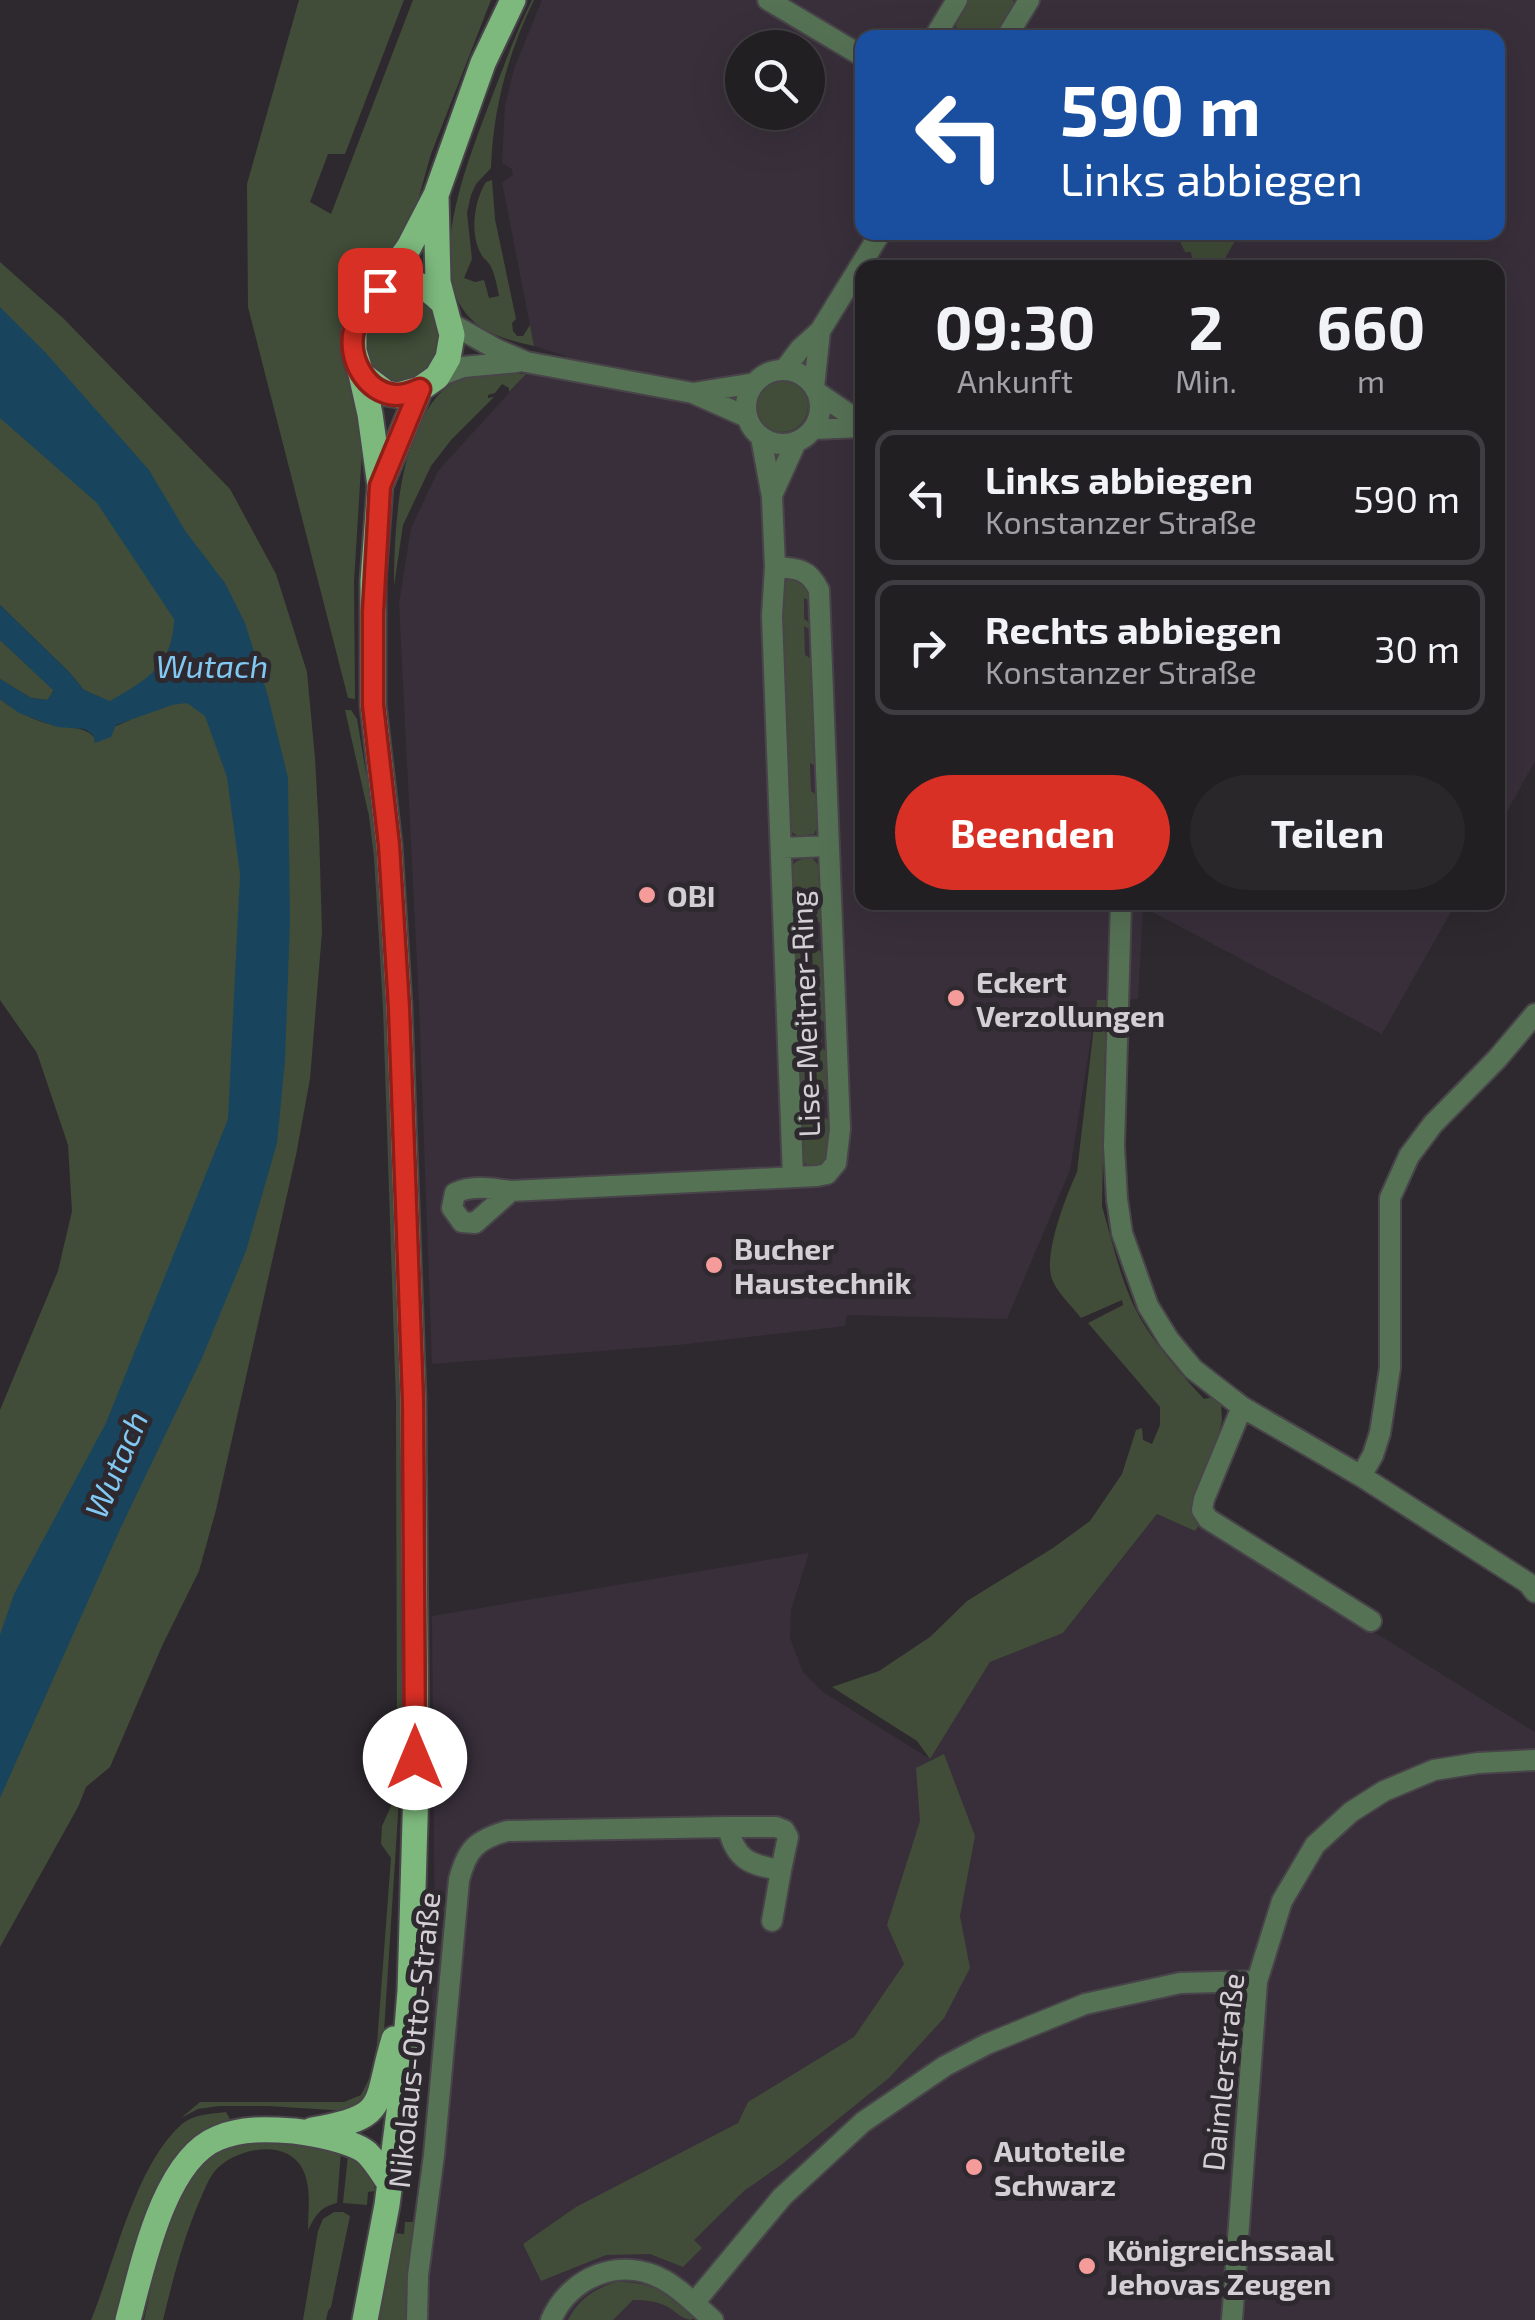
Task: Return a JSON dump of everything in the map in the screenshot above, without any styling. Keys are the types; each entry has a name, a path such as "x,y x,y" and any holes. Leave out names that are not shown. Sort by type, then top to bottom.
{"main road":[{"path":"364,2320 387,2206 402,2089 410,1991 416,1787 413,1400 393,900 373,705 373,581 380,486 367,394 354,351 354,330 409,246 436,196 483,63 512,0"},
{"path":"380,486 428,383 448,358 452,334 436,262 436,196"},
{"path":"380,290 395,283 413,283 434,293 446,313"},
{"path":"362,374 386,393 398,395 428,383"},
{"path":"301,2132 346,2125 372,2110 380,2098 392,2043 410,1991"},
{"path":"128,2320 148,2247 168,2196 183,2167 214,2139 256,2129 301,2132 357,2147 366,2152 387,2206"}],"street":[{"path":"768,0 855,52"},
{"path":"939,30 956,0"},
{"path":"1011,30 1029,0"},
{"path":"784,370 820,332 855,275"},
{"path":"446,313 496,349 526,362 692,393 748,417"},
{"path":"820,332 816,390 820,406 813,428 796,442 784,444 761,437 752,428 746,405 749,394 755,384 773,371 784,370 806,378 816,390 855,420"},
{"path":"428,383 476,364 526,362"},
{"path":"692,393 755,384"},
{"path":"813,428 855,425"},
{"name":"Lise-Meitner-Ring","path":"761,437 772,496 772,616 793,1177 827,1174 836,1162 840,1130 819,590 812,577 794,568 775,567"},
{"name":"Lise-Meitner-Ring","path":"772,496 796,442"},
{"name":"Lise-Meitner-Ring","path":"781,848 828,846"},
{"path":"1121,910 1114,1146 1117,1199 1122,1233 1148,1306 1193,1369 1242,1407 1361,1476 1528,1583 1535,1592"},
{"path":"1361,1476 1380,1432 1390,1368 1390,1198 1409,1156 1433,1124 1497,1060 1535,1014"},
{"path":"511,1191 793,1177"},
{"path":"1242,1407 1202,1510 1208,1519 1371,1622"},
{"name":"Daimlerstraße","path":"1232,2320 1257,1981 1282,1901 1315,1845 1351,1812 1384,1791 1434,1770 1535,1760"},
{"path":"728,1827 737,1852 748,1862 781,1870"},
{"name":"Nikolaus-Otto-Straße","path":"417,2320 418,2275 459,1880 464,1860 476,1845 507,1830 776,1827 788,1837 772,1921"},
{"path":"694,2303 782,2197 863,2122 945,2066 987,2044 1085,2004 1180,1983 1257,1981"},
{"path":"551,2320 577,2286 597,2274 620,2270 644,2272 666,2281 713,2320"}],"shaded area":[{"path":"542,0 1535,0 1535,761 1505,815 1505,260 855,260 855,910 1143,910 1138,999 1097,1001 1070,1170 1007,1319 847,1315 845,1326 678,1345 432,1364 399,604 411,528 438,471 526,374 562,379 566,356 534,346 502,182 513,175 512,169 502,163 505,106 514,69"},
{"path":"1149,910 1452,910 1382,1034"},
{"path":"1157,1514 1195,1531 1200,1524 1535,1732 1535,2320 410,2320 438,2054 431,2012 435,1958 432,1616 809,1553 791,1610 790,1638 803,1672 823,1692 930,1759 990,1662 1063,1633"}],"green space":[{"path":"299,0 404,0 345,154 328,154 310,202 331,214 413,0 491,0 431,154 418,200 395,249 351,302 344,318 340,354 354,392 362,451 354,582 355,699 348,698 248,307 247,184"},
{"path":"532,0 503,82 491,168 471,195 467,213 472,259 464,278 484,280 489,298 499,296 492,269 477,244 474,226 479,198 486,182 492,180 495,219 516,319 513,331 523,336 530,325 534,346 477,325 457,298 450,273 450,245 461,184"},
{"path":"962,0 1013,0 1018,11 1003,30 956,30 952,16"},
{"path":"1179,240 1236,240 1224,260 1189,260 1191,252 1185,252"},
{"path":"0,262 64,319 230,489 276,574 307,672 315,758 322,932 310,1079 296,1155 199,1571 110,1767 86,1787 0,1947 0,1410 58,1271 72,1211 68,1145 37,1053 0,1000 0,699 32,718 93,736 130,720 110,702 84,690 0,605"},
{"path":"404,289 433,306 440,335 431,363 421,375 394,381 371,366 365,352 365,334 376,304"},
{"path":"480,372 526,374 509,392 502,384 488,395 494,397 431,466 403,525 394,586 400,493 418,428 433,402 453,382"},
{"path":"782,380 800,388 808,406 800,424 782,432 764,424 756,406 764,388"},
{"path":"788,579 801,579 811,591 815,603 804,598 804,619 816,627 816,633 804,626 805,655 817,662 821,769 810,763 811,791 822,799 821,818 814,834 798,836 790,831 784,810 777,605"},
{"path":"0,640 54,690 48,700 31,698 0,679"},
{"path":"345,710 351,710 357,719 377,810 381,850 403,1402 403,1737 381,2078 372,2099 348,2111 219,2106 198,2109 181,2118 200,2102 344,2102 361,2095 371,2075 377,2044 391,1858 381,1844 382,1826 392,1804 397,1743 396,1402 374,857 369,816"},
{"path":"812,858 822,872 827,900 828,927 817,921 817,949 829,957 832,1027 821,1020 822,1048 833,1056 835,1095 823,1088 824,1117 836,1125 828,1157 811,1168 802,1161 786,886 793,865"},
{"path":"1097,1000 1106,1000 1102,1206 1119,1268 1133,1304 1155,1341 1204,1399 1212,1397 1221,1405 1222,1420 1200,1524 1195,1531 1157,1514 1063,1633 990,1662 930,1759 917,1741 832,1687 879,1671 930,1637 967,1601 1090,1521 1122,1474 1136,1430 1142,1428 1143,1440 1152,1444 1160,1425 1160,1407 1088,1323 1123,1305 1122,1300 1081,1318 1057,1289 1050,1268 1057,1226 1077,1172"},
{"path":"944,1754 975,1836 960,1916 970,1968 944,2018 889,2078 744,2191 694,2240 702,2248 683,2267 650,2254 606,2255 541,2281 523,2244 576,2207 738,2123 748,2102 854,2037 904,1964 887,1925 920,1821 916,1768"},
{"path":"226,2112 232,2123 213,2133 117,2320 91,2320 151,2164 182,2124 203,2115"},
{"path":"251,2140 341,2151 337,2203 319,2212 308,2230 307,2182 294,2158 272,2150 233,2157 214,2172 205,2189 183,2244 163,2320 144,2320 168,2226 189,2180 221,2150"},
{"path":"348,2155 372,2180 375,2191 368,2192 367,2205 343,2203"},
{"path":"418,2203 410,2320 376,2320 394,2233 404,2234 405,2222 413,2222"},
{"path":"334,2212 350,2216 331,2307 326,2320 303,2320 318,2231 323,2219"},
{"path":"616,2282 659,2290 695,2316 687,2319 660,2303 633,2300 613,2320 568,2320 588,2296"}],"water":[{"name":"Wutach","path":"0,307 149,470 186,532 225,583 245,623 288,778 290,921 285,1061 277,1143 246,1251 202,1358 122,1525 0,1798 0,1635 14,1594 106,1423 228,1119 240,874 227,777 205,716 187,703 172,705 116,725 111,737 95,743 93,735 85,729 57,727 19,713 0,699 0,679 31,698 47,700 54,691 0,640 0,605 84,690 110,701 156,669 169,648 174,619 97,503 0,418"}],"place":[{"name":"OBI","path":"647,895"},
{"name":"Eckert Verzollungen","path":"956,998"},
{"name":"Bucher Haustechnik","path":"714,1265"},
{"name":"Autoteile Schwarz","path":"974,2167"},
{"name":"Königreichssaal Jehovas Zeugen","path":"1087,2266"}],"route":[{"path":"380,290 358,318 354,330 357,364 370,383 386,393 398,395 420,389 380,486 373,581 373,705 389,845 399,1008 413,1400 415,1758"}]}
